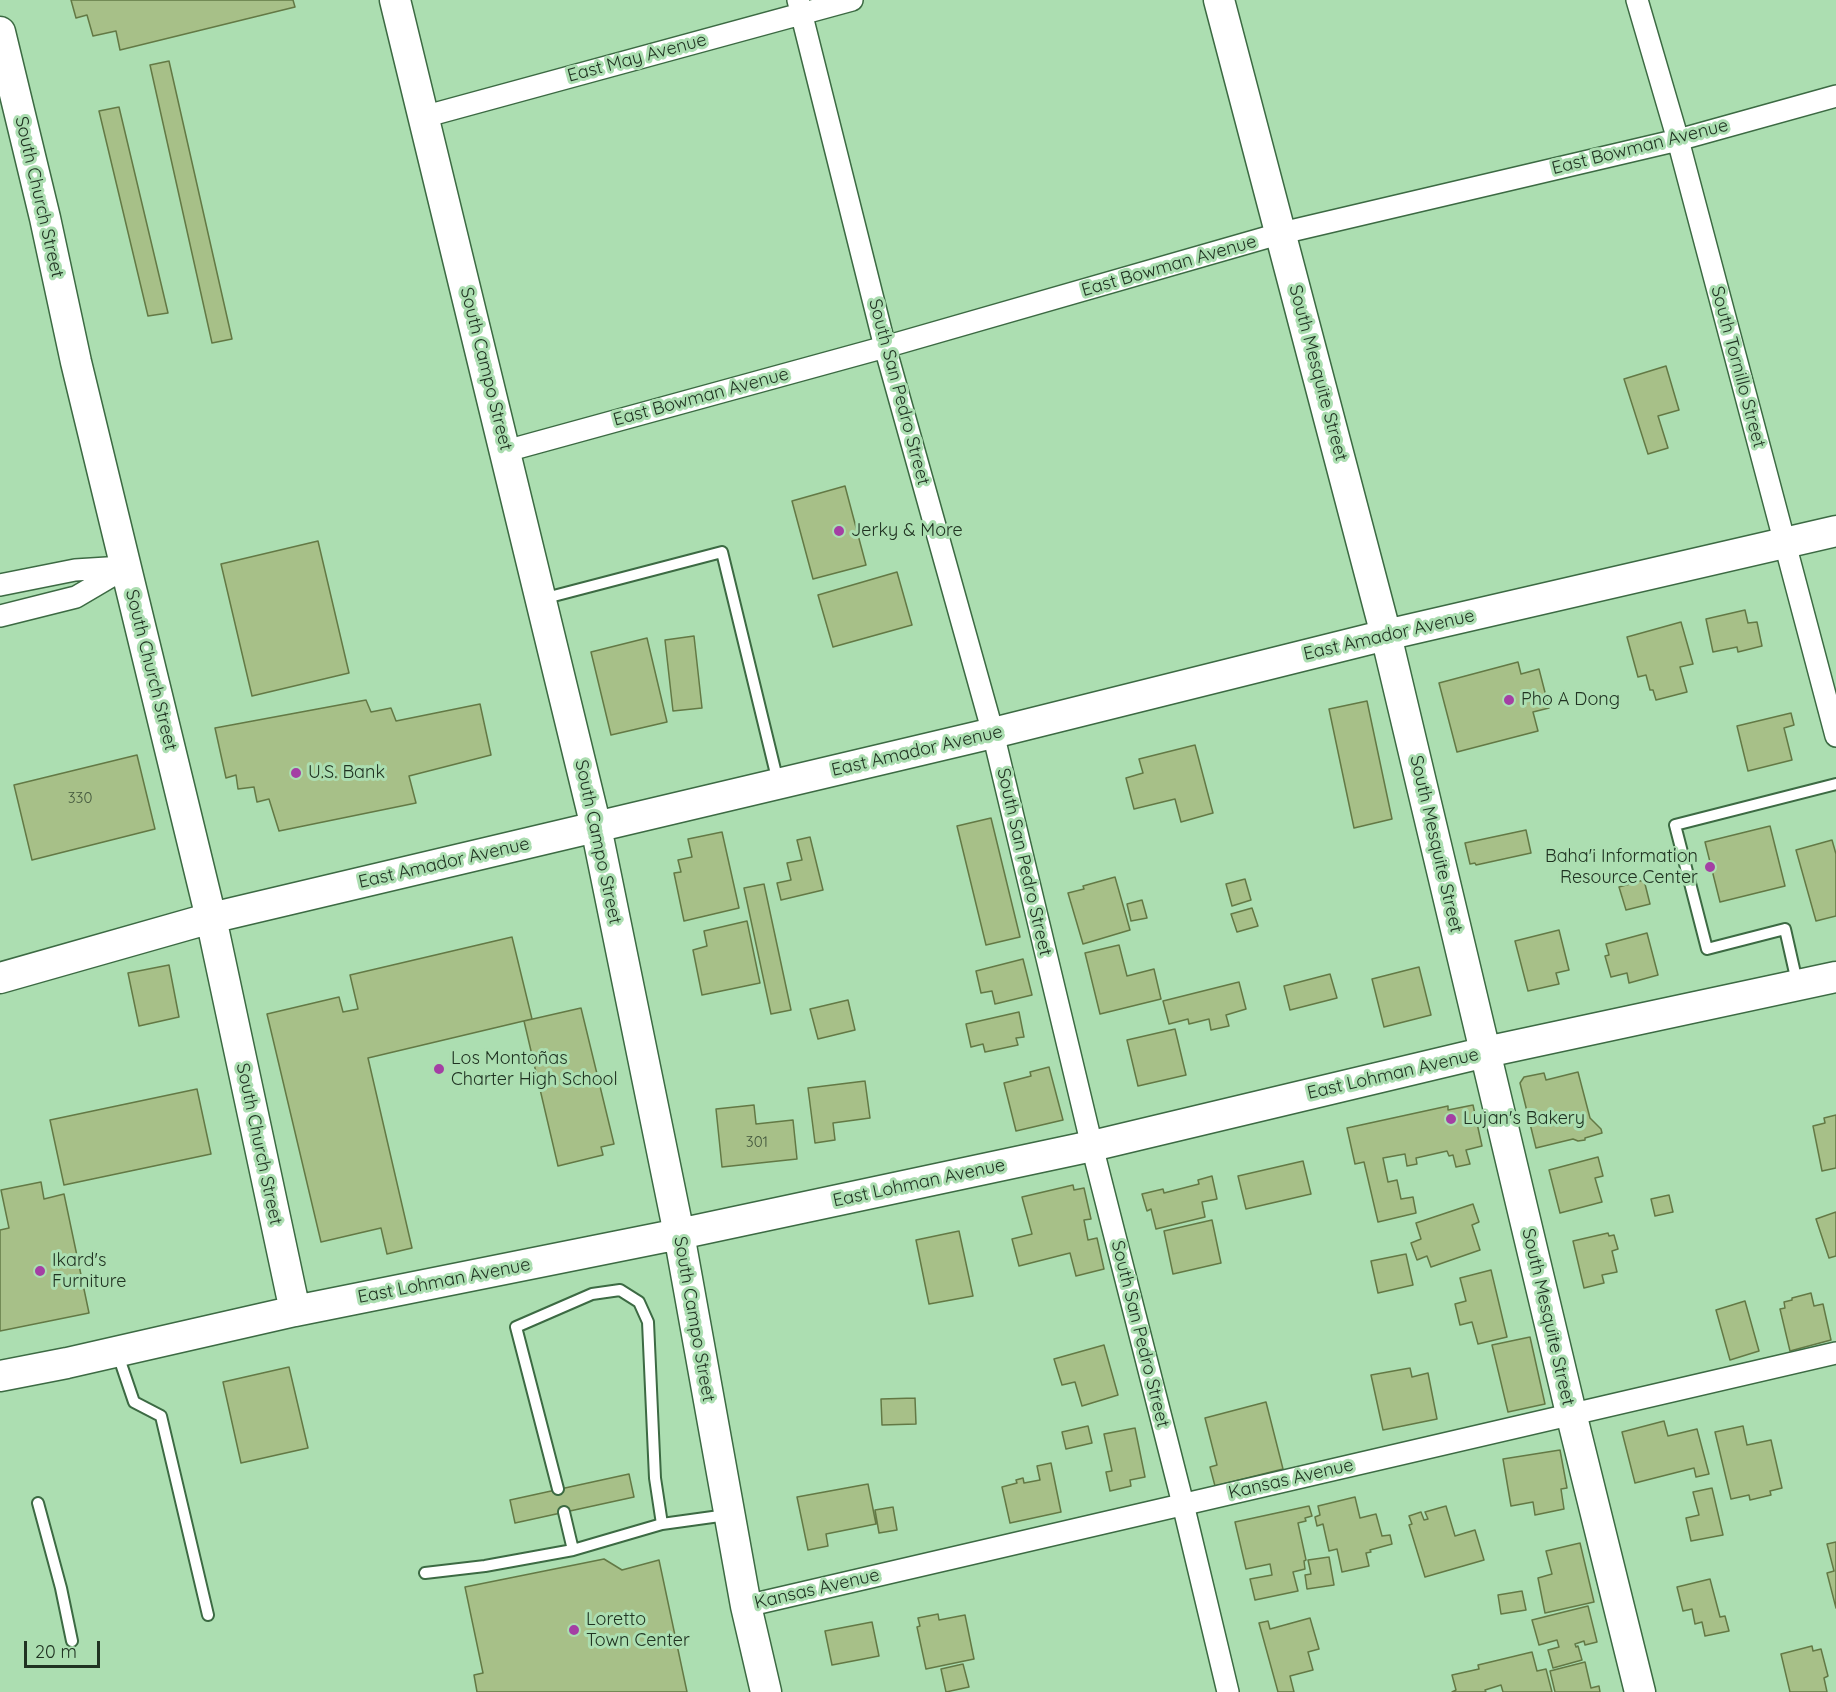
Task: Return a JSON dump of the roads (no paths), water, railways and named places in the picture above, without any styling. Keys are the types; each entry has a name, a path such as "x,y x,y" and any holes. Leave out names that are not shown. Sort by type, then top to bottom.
{"street":[{"name":"South Campo Street","path":"395,0 597,827 679,1234 746,1606 766,1692"},
{"name":"East May Avenue","path":"423,117 800,7 852,0"},
{"name":"South Mesquite Street","path":"1220,0 1386,634 1571,1413 1640,1692"},
{"name":"South Tornillo Street","path":"1637,0 1678,140 1836,736"},
{"name":"South San Pedro Street","path":"800,7 885,347 993,733 1092,1146 1228,1692"},
{"name":"South Church Street","path":"0,32 45,218 76,362 211,918 295,1311"},
{"name":"East Bowman Avenue","path":"506,451 885,347 1282,233 1678,140 1836,96"},
{"name":"East Amador Avenue","path":"0,978 211,918 993,733 1386,634 1836,531"},
{"path":"0,585 75,570 127,567"},
{"path":"0,616 76,597 127,567"},
{"name":"East Lohman Avenue","path":"0,1376 295,1311 679,1234 1092,1146 1486,1052 1836,977"},
{"name":"Kansas Avenue","path":"746,1606 1836,1353"}],"lane":[{"path":"541,599 722,552 778,784"},
{"path":"1797,986 1785,929 1707,949 1675,825 1836,784"},
{"path":"558,1489 516,1327 592,1294 620,1290 639,1302 648,1322 655,1478 662,1524"},
{"path":"117,1352 134,1402 161,1416 208,1615"},
{"path":"38,1503 61,1588 72,1641"},
{"path":"564,1512 573,1550"},
{"path":"425,1573 485,1566 573,1550 662,1524 729,1515"}],"place":[{"name":"Jerky & More","path":"839,531"},
{"name":"Pho A Dong","path":"1509,700"},
{"name":"U.S. Bank","path":"296,773"},
{"name":"Baha'i Information Resource Center","path":"1710,867"},
{"name":"Los Montoñas Charter High School","path":"439,1069"},
{"name":"Lujan's Bakery","path":"1451,1119"},
{"name":"Ikard's Furniture","path":"40,1271"},
{"name":"Loretto Town Center","path":"574,1630"}]}
